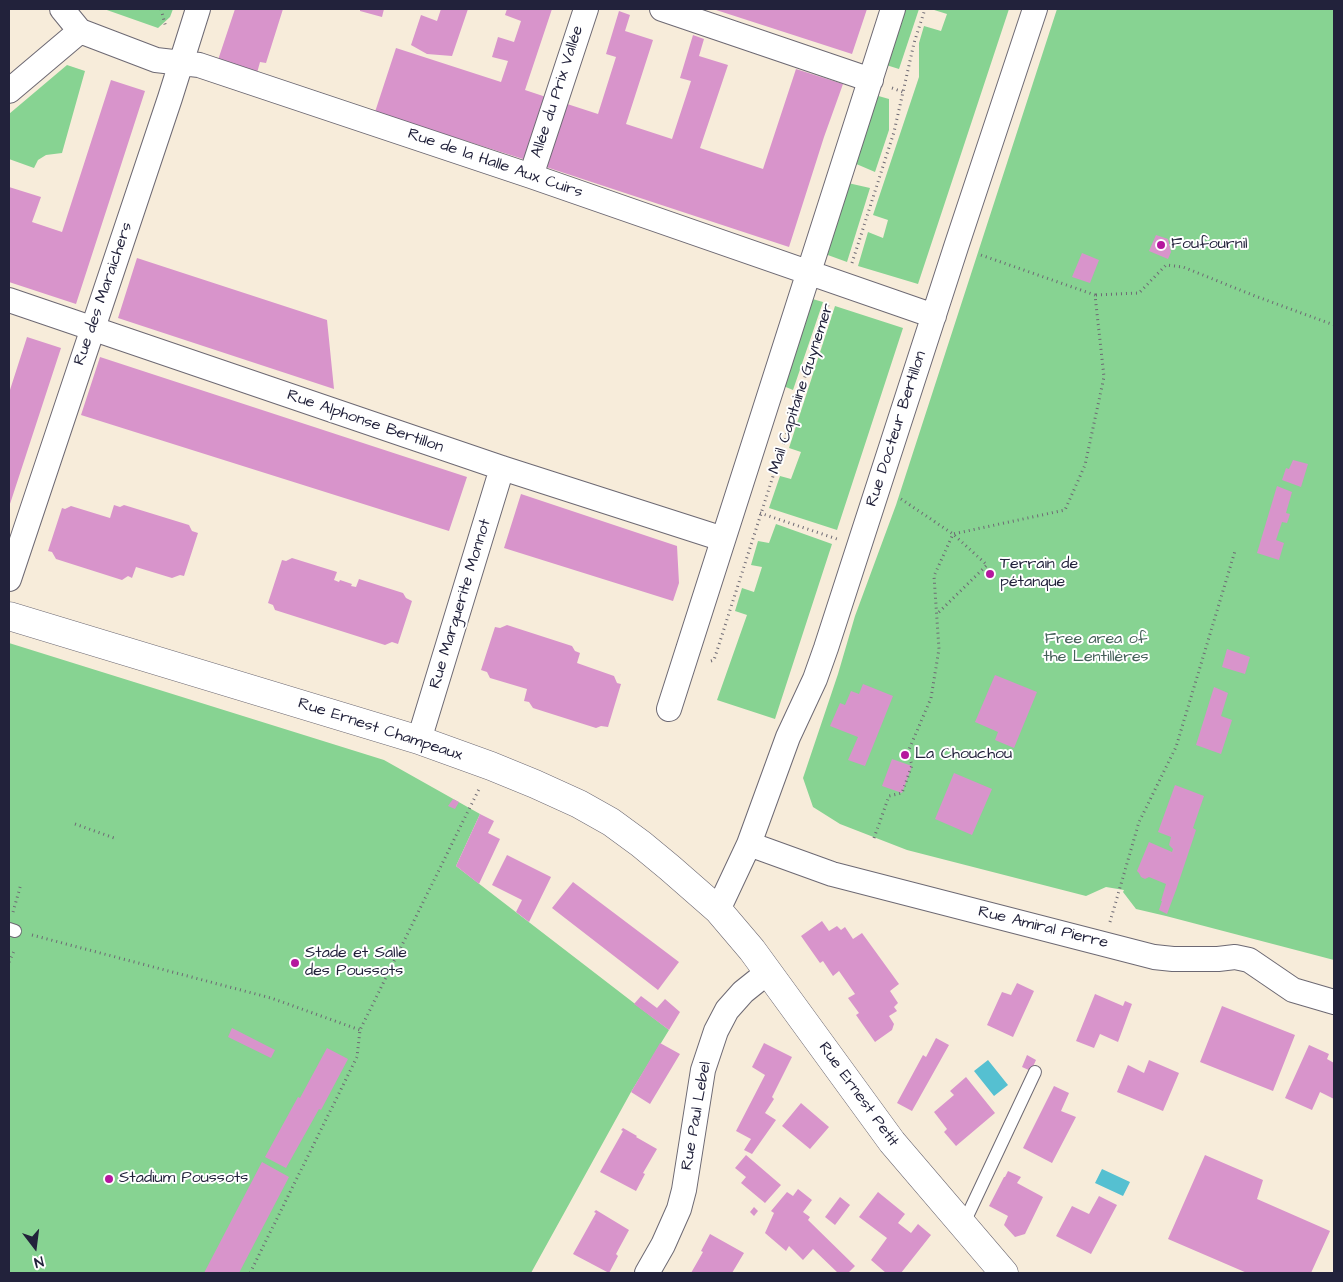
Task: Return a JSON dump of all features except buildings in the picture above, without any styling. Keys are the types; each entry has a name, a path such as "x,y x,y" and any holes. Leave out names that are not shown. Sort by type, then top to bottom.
{"street":[{"name":"Rue de la Halle Aux Cuirs","path":"62,9 80,31 156,60 199,65 531,176 934,316"},
{"name":"Rue des Maraichers","path":"9,579 198,9"},
{"name":"Allée du Prix Vallée","path":"531,176 586,9"},
{"path":"662,9 871,80"},
{"name":"Mail Capitaine Guynemer","path":"669,709 894,9"},
{"name":"Rue Docteur Bertillon","path":"718,910 749,844 788,737 815,680 1035,9"},
{"path":"9,91 80,31"},
{"name":"Rue Alphonse Bertillon","path":"9,300 502,468 723,539"},
{"name":"Rue Marguerite Monnot","path":"419,740 502,468"},
{"name":"Rue Ernest Champeaux","path":"9,616 419,740 535,784 579,804 611,822 641,844 718,910"},
{"name":"Rue Amiral Pierre","path":"749,844 832,874 1154,957 1173,959 1235,957 1249,960 1292,990 1334,1002"},
{"name":"Rue Ernest Petit","path":"718,910 752,950 892,1142 1004,1273"},
{"name":"Rue Paul Lebel","path":"647,1273 663,1245 679,1209 684,1190 703,1070 716,1031 727,1010 743,992 768,972"}],"lane":[{"path":"963,1225 1035,1072"}],"path":[{"name":"Mail Capitaine Guynemer","path":"680,675 714,660 829,302 852,263 894,132 914,42 925,9"},
{"path":"956,246 1095,295 1139,293 1166,265 1183,267 1334,325"},
{"path":"953,534 1065,510 1085,465 1104,377 1095,295"},
{"path":"898,497 953,534 987,565 937,614"},
{"path":"734,504 859,547"},
{"path":"874,838 889,796 902,793 912,765 908,752 930,698 939,649 934,576 953,534"},
{"path":"1103,944 1139,822 1176,747 1235,551"},
{"path":"250,1273 357,1057 360,1030 491,766"},
{"path":"74,824 117,839"},
{"path":"12,930 271,998 360,1030"}],"green space":[{"path":"104,9 173,9 170,17 158,28"},
{"path":"902,9 919,9 899,69 883,64"},
{"path":"931,9 1009,9 918,284 858,266 868,232 883,238 888,220 873,215 919,77 919,43 924,26 941,31 947,14"},
{"name":"Free area of the Lentillères","path":"1057,9 1334,9 1334,960 1136,909 1123,892 1124,890 1106,887 1086,896 907,850 840,824 813,807 803,778 838,674 855,616 896,505"},
{"path":"67,65 85,71 62,153 46,155 38,160 34,168 9,159 9,114"},
{"path":"875,95 889,99 889,130 875,172 854,163"},
{"path":"848,183 870,188 847,262 825,254"},
{"path":"809,298 823,302 793,390 781,385"},
{"path":"835,306 903,328 837,530 769,508 780,476 791,479 801,452 789,448"},
{"path":"776,524 832,544 775,719 717,700 747,615 735,611 742,588 754,592 762,567 751,565 758,541 769,543"},
{"name":"Stade et Salle des Poussots","path":"9,643 384,760 480,814 456,866 669,1030 631,1092 531,1273 9,1273"}],"water":[{"path":"988,1060 1008,1085 994,1096 974,1071"},
{"path":"1102,1169 1130,1182 1123,1196 1095,1183"}],"place":[{"name":"Foufournil","path":"1161,245"},
{"name":"Terrain de pétanque","path":"990,574"},
{"name":"La Chouchou","path":"905,755"},
{"name":"Stade et Salle des Poussots","path":"295,963"},
{"name":"Stadium Poussots","path":"109,1179"}]}
